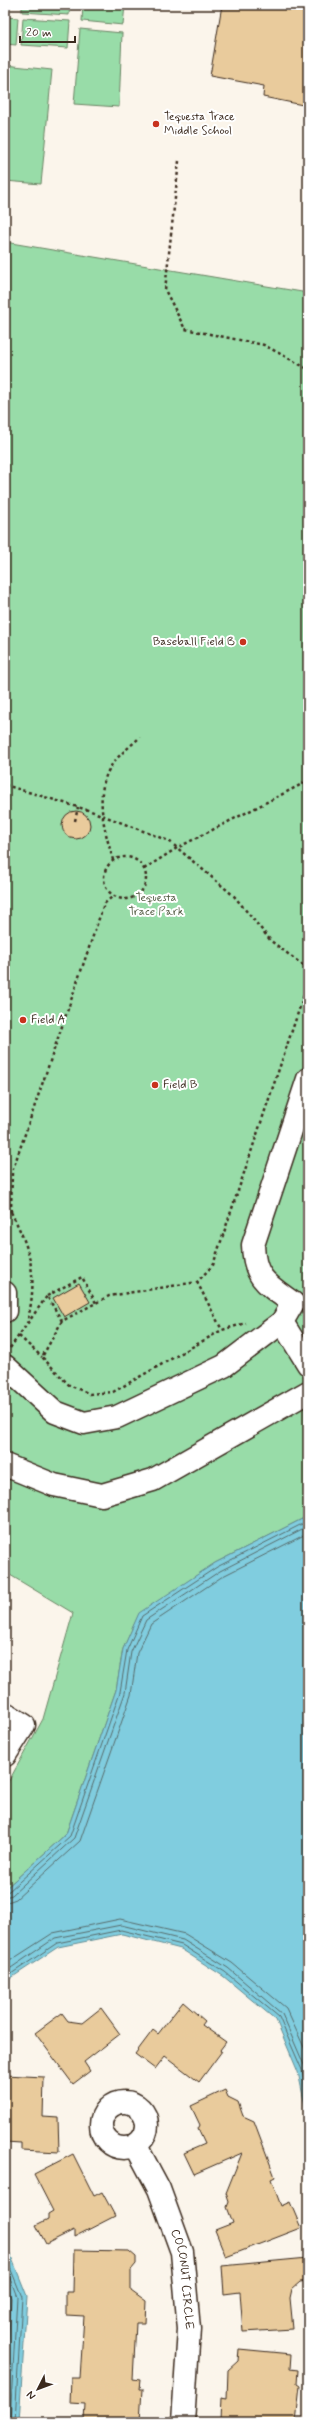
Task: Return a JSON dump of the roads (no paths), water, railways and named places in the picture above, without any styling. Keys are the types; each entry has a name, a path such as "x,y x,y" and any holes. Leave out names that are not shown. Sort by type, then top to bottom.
{"street":[{"path":"8,1357 55,1412 84,1423 117,1417 224,1366 282,1322 293,1303 261,1278 256,1269 253,1245 308,1079"},
{"path":"5,1293 5,1311"},
{"path":"282,1322 308,1364"},
{"path":"5,1465 54,1485 102,1495 153,1480 308,1392"},
{"path":"5,1713 24,1725 5,1755"},
{"name":"COCONUT CIRCLE","path":"136,2146 159,2189 182,2252 189,2329 183,2422"}],"water":[{"path":"308,1516 308,2120 298,2072 276,2020 223,1976 181,1949 122,1934 58,1947 5,1982 5,1889 66,1834 116,1690 123,1649 139,1613 215,1563"},
{"path":"5,2248 11,2256 27,2296 19,2422 5,2422"}],"place":[{"name":"Tequesta Trace Middle School","path":"156,124"},
{"name":"Baseball Field B","path":"243,642"},
{"name":"Field A","path":"23,1020"},
{"name":"Field B","path":"155,1085"}],"park label":[{"name":"Tequesta Trace Park","path":"156,905"}]}
